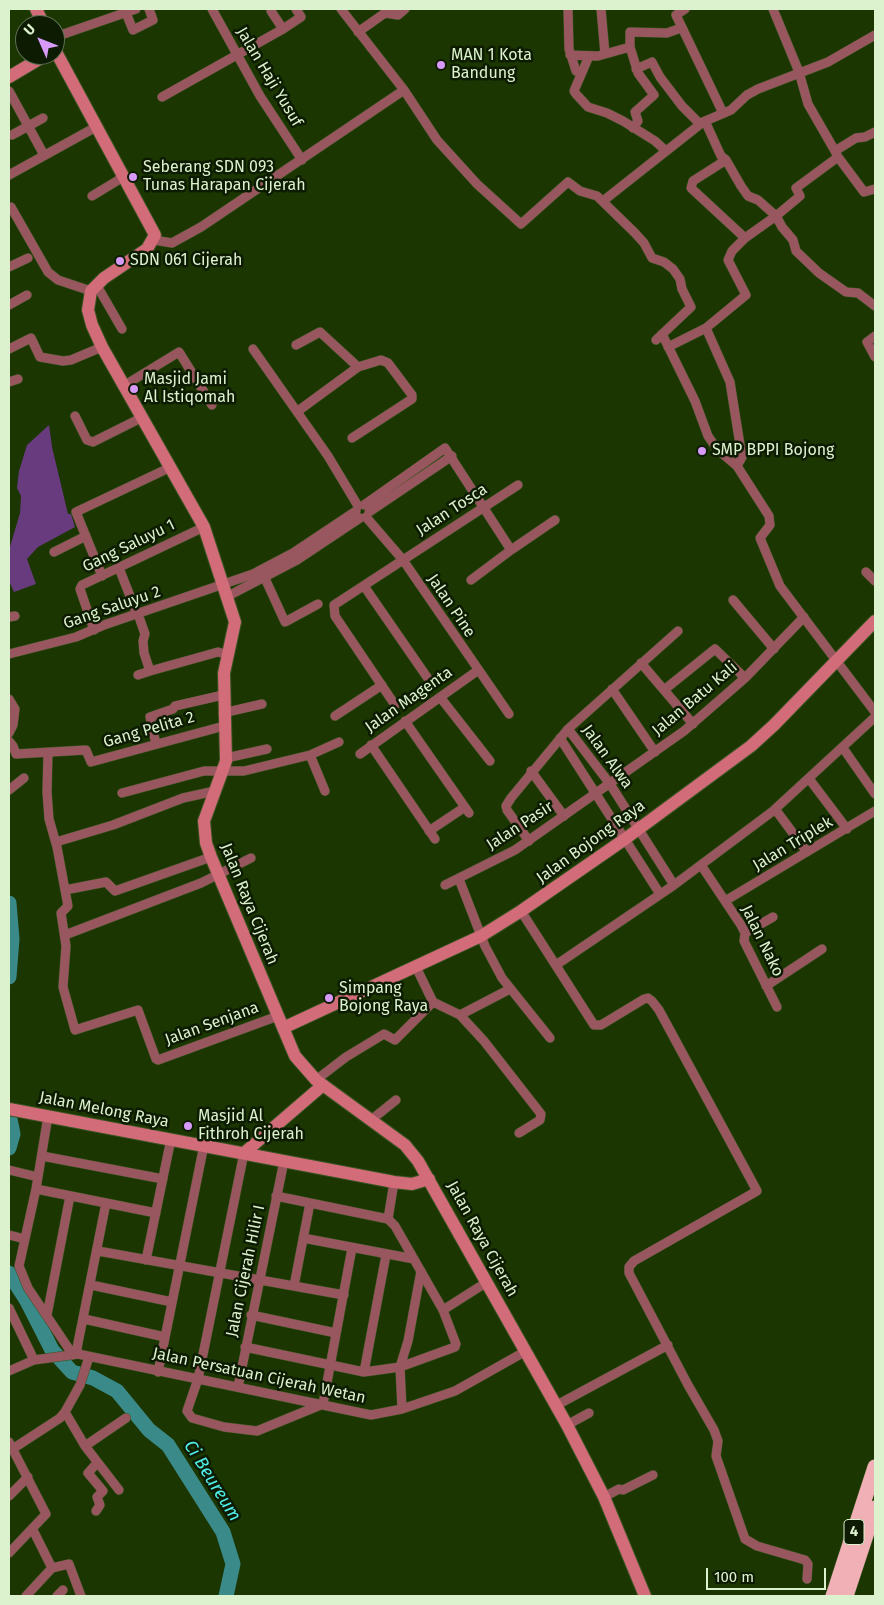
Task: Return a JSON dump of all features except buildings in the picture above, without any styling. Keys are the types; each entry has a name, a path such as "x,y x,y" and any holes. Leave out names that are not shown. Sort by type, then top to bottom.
{"highway":[{"name":"4","path":"833,1596 875,1467"},
{"name":"4","path":"846,1596 875,1508"}],"main road":[{"path":"9,77 29,65"},
{"path":"63,65 154,230 154,240 147,249 94,288"},
{"name":"Jalan Raya Cijerah","path":"94,288 88,310 92,325 102,347 204,527 235,622 224,673 225,764 204,821 206,844 280,1022 295,1056 319,1082 412,1152 557,1405 604,1497 645,1596"},
{"name":"Jalan Bojong Raya","path":"280,1022 481,936 521,912 625,839 751,746 875,620"},
{"path":"244,1153 319,1082"},
{"name":"Jalan Melong Raya","path":"9,1109 394,1182 412,1184 429,1179"}],"street":[{"path":"65,34 136,9"},
{"path":"126,13 133,30 153,20 149,9"},
{"name":"Jalan Haji Yusuf","path":"212,9 237,55 302,160"},
{"path":"162,97 283,29 301,17 296,9"},
{"path":"342,9 404,90 437,140 477,184 522,224 567,182 580,191 597,196 603,201 644,242 652,258 667,263 680,279 682,289 691,307 659,337 668,347 695,401 708,436 717,449 737,466 769,516 770,525 760,538 780,586 875,712"},
{"path":"358,32 385,13 398,15 405,9"},
{"path":"568,9 570,55 576,71"},
{"path":"601,9 605,54"},
{"path":"685,9 675,14 723,113"},
{"path":"773,9 799,72 808,104 836,154 864,192 875,190"},
{"path":"271,11 283,29"},
{"path":"633,128 638,121 635,113 654,95 636,70 630,48 630,32 667,33 681,28"},
{"path":"603,201 702,122 731,110 747,95 758,89 834,59 875,35"},
{"path":"570,55 589,56 630,48"},
{"path":"589,56 575,92 588,107 607,113 666,151"},
{"path":"636,70 652,62 660,77 682,106 702,122 720,156 726,160 748,196 758,200 776,216 793,240 796,251 819,273 846,292 858,293 875,306"},
{"path":"154,240 168,243 176,241 302,160 404,90"},
{"path":"9,91 44,156"},
{"path":"12,135 43,118"},
{"path":"9,175 96,127"},
{"path":"668,347 706,328 745,298 745,293 728,260 732,251 745,238 800,196 796,188 836,154 856,138 865,138 875,132"},
{"path":"726,160 693,181 691,188 745,238"},
{"path":"92,196 125,176"},
{"path":"11,207 48,272 58,280 94,288 122,329"},
{"path":"9,267 28,258"},
{"path":"9,305 27,295"},
{"path":"706,328 730,382 742,457 737,466"},
{"path":"296,345 320,332 358,368"},
{"path":"875,336 867,342 875,356"},
{"path":"9,349 32,338 40,356 70,360 102,347"},
{"name":"Jalan Pine","path":"253,349 298,411 362,511 403,560 477,671 509,714"},
{"path":"125,385 179,352 212,405"},
{"path":"298,411 358,368 373,361 381,360 388,363 412,395 412,399 352,438"},
{"path":"76,416 87,440 93,442 143,417"},
{"name":"Gang Saluyu 2","path":"9,654 76,637 138,614 226,590 297,560 362,511 423,469 445,448 485,509"},
{"path":"102,576 76,512 171,467"},
{"name":"Jalan Tosca","path":"382,685 335,616 334,605 485,509 518,485"},
{"path":"485,509 512,550"},
{"path":"472,580 555,520"},
{"name":"Gang Saluyu 1","path":"94,630 80,589 82,585 204,527"},
{"path":"54,552 86,536"},
{"path":"119,568 145,634 143,640 144,653 150,671"},
{"path":"866,572 875,581"},
{"path":"263,574 285,622 318,604"},
{"path":"364,586 429,680"},
{"path":"733,600 739,610 774,649"},
{"name":"Jalan Batu Kali","path":"596,794 693,724 745,678 804,617"},
{"path":"530,840 506,806 531,771 568,729 678,631"},
{"path":"664,690 715,649 745,678"},
{"path":"138,675 218,652 228,654"},
{"path":"642,662 693,724"},
{"name":"Jalan Magenta","path":"360,754 477,671"},
{"path":"335,716 382,685 395,705"},
{"path":"612,689 655,752"},
{"path":"156,744 150,717 174,709 174,706 223,695"},
{"path":"440,697 490,761"},
{"path":"9,698 16,708 13,725 9,733"},
{"path":"223,713 262,704"},
{"path":"556,965 674,885 775,809 810,780 875,717"},
{"path":"371,745 432,835 467,810 405,721"},
{"name":"Gang Pelita 2","path":"9,741 16,754 86,750 91,762 224,726"},
{"name":"Jalan Alwa","path":"568,729 610,784 640,828 674,885"},
{"name":"Jalan Alwa","path":"560,738 660,894"},
{"path":"225,764 244,771 310,755 340,742"},
{"path":"843,748 875,794"},
{"path":"122,793 204,771 267,749"},
{"path":"48,753 47,792 49,819 56,842 68,906 61,913 64,936 201,883 251,858"},
{"path":"310,755 326,791"},
{"path":"531,771 564,816"},
{"path":"9,790 24,778"},
{"path":"810,780 847,829"},
{"path":"56,842 113,825 183,798 215,791"},
{"name":"Jalan Pasir","path":"445,885 459,880 530,840 596,794"},
{"path":"775,809 807,852"},
{"name":"Jalan Triplek","path":"725,901 875,811"},
{"path":"65,890 106,882 115,891 211,857"},
{"name":"Jalan Nako","path":"701,865 745,933 744,941 777,1007"},
{"path":"459,880 481,936 510,989 550,1038"},
{"path":"521,912 594,1025 597,1026 644,999 648,998 652,1001 659,1010 757,1191 640,1257 629,1267 629,1273 716,1434 718,1441 716,1456 745,1539 757,1546 805,1560 808,1564 807,1579"},
{"path":"745,933 773,917"},
{"name":"Jalan Senjana","path":"64,936 66,946 63,987 75,1030 138,1010 157,1060 280,1022"},
{"path":"766,986 822,949"},
{"path":"415,965 433,1002 460,1015 484,1041 542,1114 540,1120 519,1132"},
{"path":"460,1015 510,989"},
{"path":"319,1082 346,1057 384,1034 395,1040 433,1002"},
{"path":"370,1120 396,1100"},
{"path":"48,1116 36,1189 19,1266 28,1288 48,1315 72,1355"},
{"path":"146,1260 170,1139"},
{"path":"158,1372 204,1145"},
{"path":"244,1153 198,1379 187,1411 189,1415 198,1420 224,1427 257,1431 323,1404 352,1248"},
{"path":"42,1156 163,1178"},
{"name":"Jalan Cijerah Hilir I","path":"238,1387 251,1315 284,1161"},
{"path":"9,1170 38,1177"},
{"path":"388,1219 394,1182"},
{"path":"36,1189 156,1213"},
{"path":"48,1315 70,1196"},
{"path":"245,1347 364,1372 400,1367 455,1347 456,1344 443,1310 395,1226 388,1219 276,1196"},
{"path":"72,1355 84,1320 106,1203"},
{"path":"294,1286 310,1203"},
{"path":"9,1235 25,1239"},
{"path":"303,1238 414,1259"},
{"path":"98,1251 218,1274 344,1294"},
{"path":"364,1372 386,1255"},
{"path":"402,1409 400,1367 408,1341 421,1271"},
{"path":"443,1310 487,1282"},
{"path":"91,1285 172,1302"},
{"path":"9,1308 34,1360"},
{"path":"251,1315 336,1333"},
{"path":"84,1320 165,1337"},
{"path":"557,1405 668,1345"},
{"name":"Jalan Persatuan Cijerah Wetan","path":"9,1371 34,1360 72,1355 89,1356 158,1372 371,1415 402,1409 454,1391 526,1351"},
{"path":"9,1553 33,1530 46,1514 11,1445 60,1418 80,1385 89,1356"},
{"path":"65,1412 84,1446 119,1490"},
{"path":"567,1425 589,1413"},
{"path":"84,1446 126,1418"},
{"path":"96,1511 100,1505 97,1497 103,1491 88,1473 97,1463"},
{"path":"604,1497 653,1475"},
{"path":"9,1496 28,1477"},
{"path":"33,1530 52,1568"},
{"path":"26,1596 52,1568 69,1564 81,1596"}],"shaded area":[{"path":"49,425 52,447 68,514 71,514 75,527 38,547 27,559 36,584 14,592 9,581 9,550 20,513 21,496 17,488 19,471 27,445"}],"waterway":[{"name":"Ci Beureum","path":"9,903 12,939 9,977"},
{"name":"Ci Beureum","path":"9,1114 13,1134 9,1148"},
{"name":"Ci Beureum","path":"9,1273 27,1301 52,1350 72,1372 93,1378 117,1391 149,1430 168,1445 223,1532 233,1564 226,1596"}],"place":[{"name":"MAN 1 Kota Bandung","path":"441,65"},
{"name":"Seberang SDN 093 Tunas Harapan Cijerah","path":"133,177"},
{"name":"SDN 061 Cijerah","path":"120,261"},
{"name":"Masjid Jami Al Istiqomah","path":"134,389"},
{"name":"SMP BPPI Bojong","path":"702,451"},
{"name":"Simpang Bojong Raya","path":"329,998"},
{"name":"Masjid Al Fithroh Cijerah","path":"188,1126"}]}
